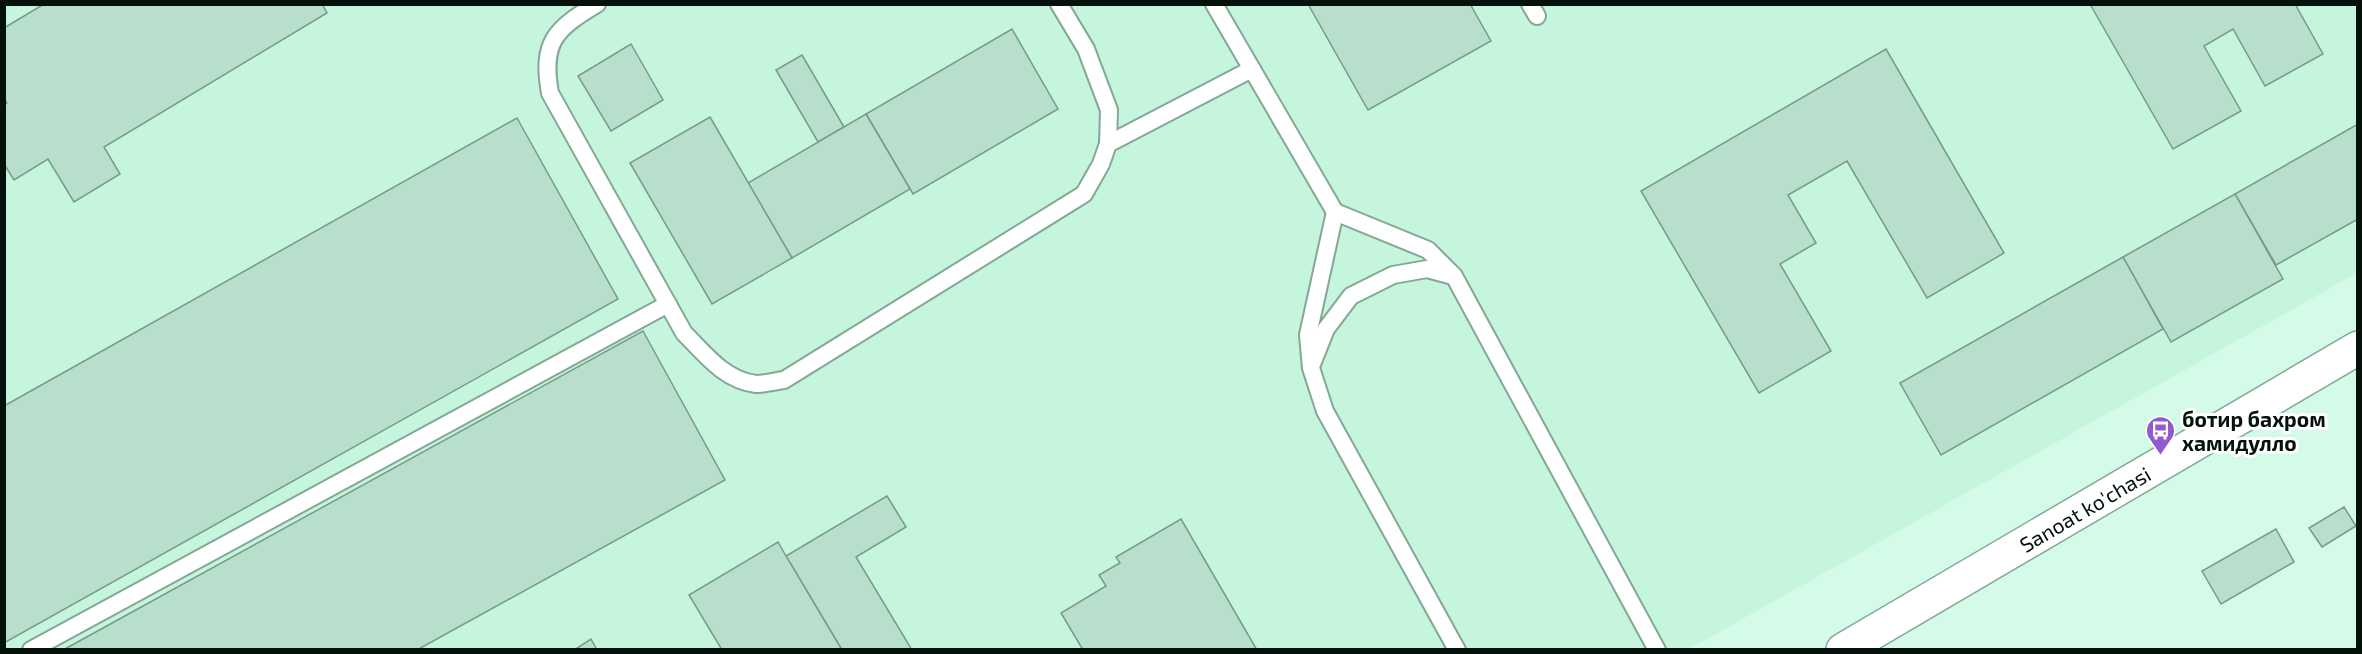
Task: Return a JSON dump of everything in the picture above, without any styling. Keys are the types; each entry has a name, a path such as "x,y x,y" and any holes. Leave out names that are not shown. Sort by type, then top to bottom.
{"street":[{"name":"Sanoat ko'chasi","path":"1843,650 2358,348"}],"lane":[{"path":"597,4 569,21 556,35 546,67 550,93 684,333 715,365 731,377 757,384 784,380 1084,194 1101,164 1108,144 1109,110 1086,49 1059,4"},
{"path":"1214,4 1335,212 1428,250 1454,276 1657,650"},
{"path":"1108,144 1252,69"},
{"path":"1335,212 1308,335 1311,368 1325,411 1457,650"},
{"path":"1311,368 1326,329 1352,296 1393,275 1427,269 1454,276"},
{"path":"32,650 668,304"}],"shaded area":[{"path":"4,5 2357,5 2357,273 1689,649 5,649"}],"building":[{"path":"44,4 322,4 327,13 104,147 120,174 74,202 48,159 14,180 4,164 4,105 7,103 4,100 4,28"},
{"path":"1308,4 1470,4 1491,41 1368,110"},
{"path":"2090,4 2295,4 2323,54 2265,86 2233,29 2204,46 2241,111 2173,149"},
{"path":"1012,29 1058,109 913,194 866,114"},
{"path":"631,44 663,100 611,131 578,76"},
{"path":"1886,49 2004,253 1927,298 1847,161 1788,195 1816,243 1780,264 1831,351 1759,393 1641,191"},
{"path":"802,55 844,127 818,142 776,70"},
{"path":"866,114 910,189 792,258 748,183"},
{"path":"710,117 792,258 712,304 630,163"},
{"path":"517,118 618,299 4,643 4,406"},
{"path":"2358,124 2358,219 2276,265 2235,194"},
{"path":"2235,194 2283,279 2171,342 2123,257"},
{"path":"2123,257 2163,329 1941,455 1900,383"},
{"path":"643,331 725,480 417,650 63,650"},
{"path":"887,496 906,527 856,557 912,650 842,650 786,556"},
{"path":"2344,507 2356,526 2322,547 2309,528"},
{"path":"1181,519 1257,650 1083,650 1061,613 1106,586 1099,575 1120,563 1116,557"},
{"path":"2276,529 2294,562 2221,604 2202,571"},
{"path":"778,542 842,650 722,650 689,595"},
{"path":"591,639 597,650 574,650"}],"place":[{"name":"ботир бахром хамидулло","path":"2161,456"}]}
